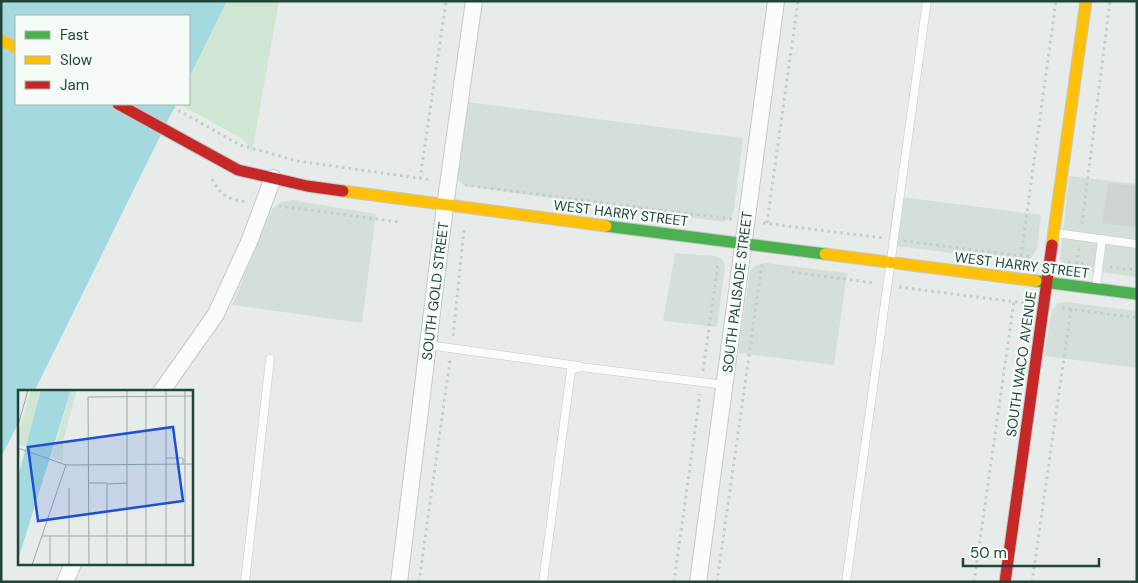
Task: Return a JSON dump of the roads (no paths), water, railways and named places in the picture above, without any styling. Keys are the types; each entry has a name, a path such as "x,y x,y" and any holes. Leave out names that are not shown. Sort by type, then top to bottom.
{"street":[{"name":"SOUTH GOLD STREET","path":"398,582 448,183 474,1"},
{"name":"SOUTH PALISADE STREET","path":"698,582 776,1"},
{"name":"SOUTH WACO AVENUE","path":"1005,582 1086,1"},
{"path":"1,40 15,47"},
{"name":"WEST HARRY STREET","path":"120,105 238,170 307,186 445,206 1137,294"},
{"path":"162,390 216,314 249,242 273,178"},
{"path":"65,582 72,566"}],"lane":[{"path":"846,582 927,1"},
{"path":"1055,233 1137,244"},
{"path":"1096,289 1102,239"},
{"path":"428,345 725,385"},
{"path":"245,582 270,359"},
{"path":"543,582 571,370 582,366"}],"water":[{"path":"1,1 227,1 190,76 190,15 15,15 15,105 176,105 35,390 18,390 18,424 1,457"}]}
